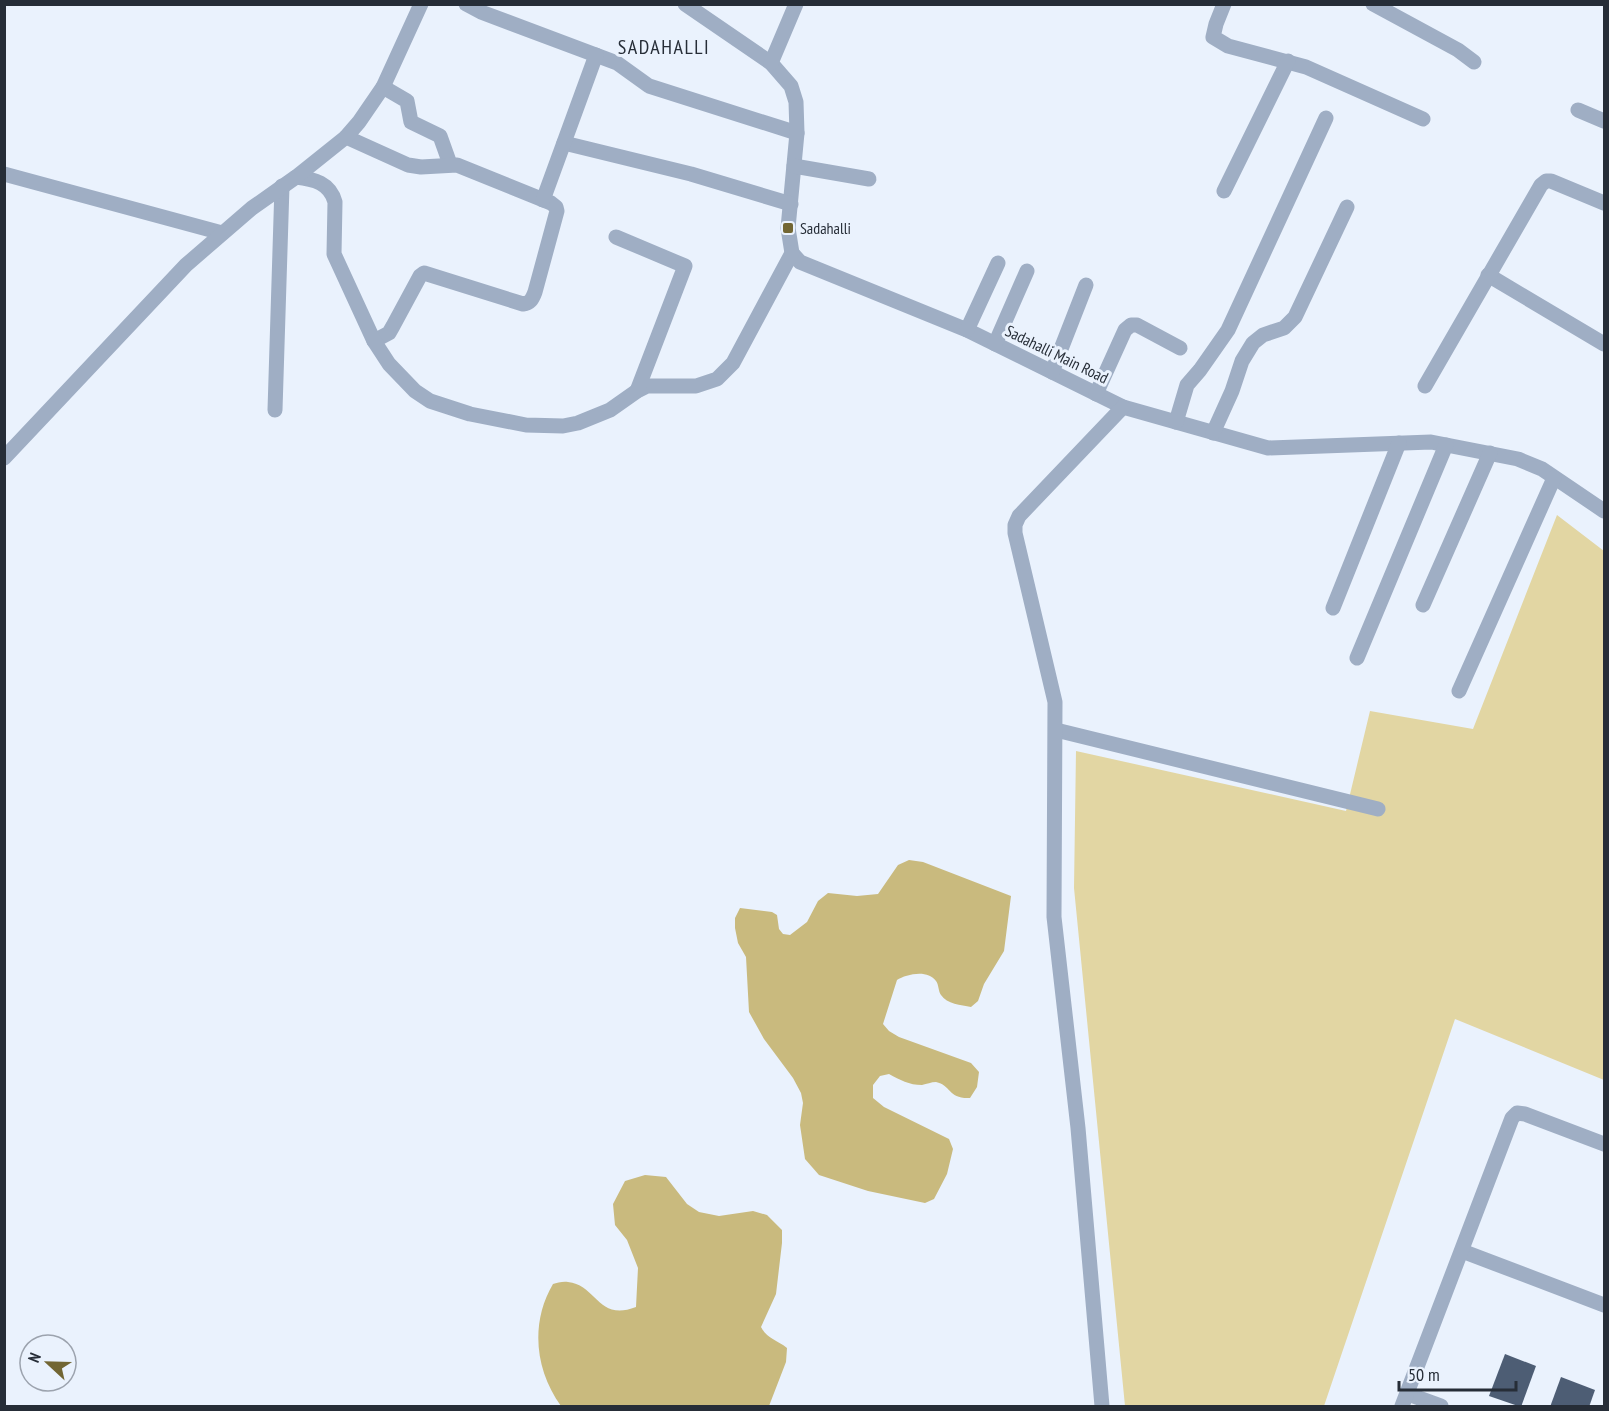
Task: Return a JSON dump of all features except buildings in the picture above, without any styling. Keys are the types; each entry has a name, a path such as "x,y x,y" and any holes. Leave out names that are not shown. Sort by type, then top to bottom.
{"street":[{"path":"4,458 186,265 252,208 346,137 383,87 421,4"},
{"path":"466,4 481,12 617,63 650,86 797,133"},
{"path":"296,177 311,178 324,185 333,194 335,202 334,254 374,341 389,364 407,384 424,398 470,414 496,420 526,425 570,425 610,410 637,391 653,385 696,386 717,379 733,363 792,252 788,228 797,133 794,94 786,78 771,63 685,4"},
{"path":"771,63 796,4"},
{"path":"1224,4 1216,24 1214,37 1228,46 1306,67 1423,119"},
{"path":"1373,4 1458,50 1474,62"},
{"path":"543,200 596,55"},
{"path":"1224,191 1288,61"},
{"path":"383,87 407,101 411,122 440,136 450,164"},
{"path":"1578,110 1605,121"},
{"path":"1176,422 1187,384 1200,370 1227,330 1326,118"},
{"path":"346,137 408,165 421,167 450,164 543,200 554,205 557,212 535,292 528,303 523,304 424,273 420,276 389,333 374,341"},
{"path":"564,143 691,174 791,204"},
{"path":"794,166 869,179"},
{"path":"4,174 222,233"},
{"path":"1425,386 1535,194 1545,181 1551,181 1605,203"},
{"path":"274,410 282,186"},
{"path":"1213,433 1232,391 1242,361 1253,343 1263,335 1284,328 1295,317 1347,207"},
{"path":"616,237 685,266 637,391"},
{"name":"Sadahalli Main Road","path":"792,252 800,262 811,268 967,330 1123,407 1268,448 1431,442 1490,453 1529,463 1605,511"},
{"path":"967,330 998,263"},
{"path":"995,344 1027,271"},
{"path":"1488,275 1605,344"},
{"path":"1052,372 1086,285"},
{"path":"1096,394 1125,330 1131,325 1180,348"},
{"path":"1102,1407 1078,1128 1054,917 1055,702 1015,525 1020,516 1123,407"},
{"path":"1333,608 1399,443"},
{"path":"1357,658 1446,445"},
{"path":"1423,605 1490,453"},
{"path":"1459,691 1554,478"},
{"path":"1056,730 1378,809"},
{"path":"1441,1407 1405,1400 1514,1115 1525,1114 1605,1144"},
{"path":"1462,1251 1605,1305"}],"shaded area":[{"path":"1557,515 1604,551 1604,1080 1455,1019 1324,1406 1125,1406 1074,888 1076,751 1346,811 1370,711 1473,729"},
{"path":"909,860 923,862 1011,896 1004,951 984,984 978,1001 971,1007 950,1002 941,995 932,977 923,974 906,976 897,980 883,1024 899,1037 971,1063 979,1072 977,1087 970,1098 958,1096 936,1082 913,1084 889,1074 880,1076 873,1085 873,1098 884,1107 949,1139 953,1149 947,1174 934,1199 925,1203 868,1191 819,1175 805,1159 800,1125 803,1103 801,1093 793,1078 764,1039 749,1012 746,957 738,943 735,928 735,918 740,908 772,912 777,915 779,929 783,934 790,935 807,922 818,901 828,893 857,896 878,894 898,865"},
{"path":"645,1175 666,1177 687,1204 699,1212 719,1216 753,1211 767,1215 782,1230 776,1294 761,1327 769,1337 787,1348 786,1362 769,1406 561,1406 552,1392 541,1362 539,1330 541,1314 553,1284 566,1282 578,1285 613,1310 636,1307 638,1268 627,1240 615,1225 613,1204 625,1181"}],"place":[{"name":"Sadahalli","path":"788,228"}],"district":[{"name":"SADAHALLI","path":"664,47"}]}
